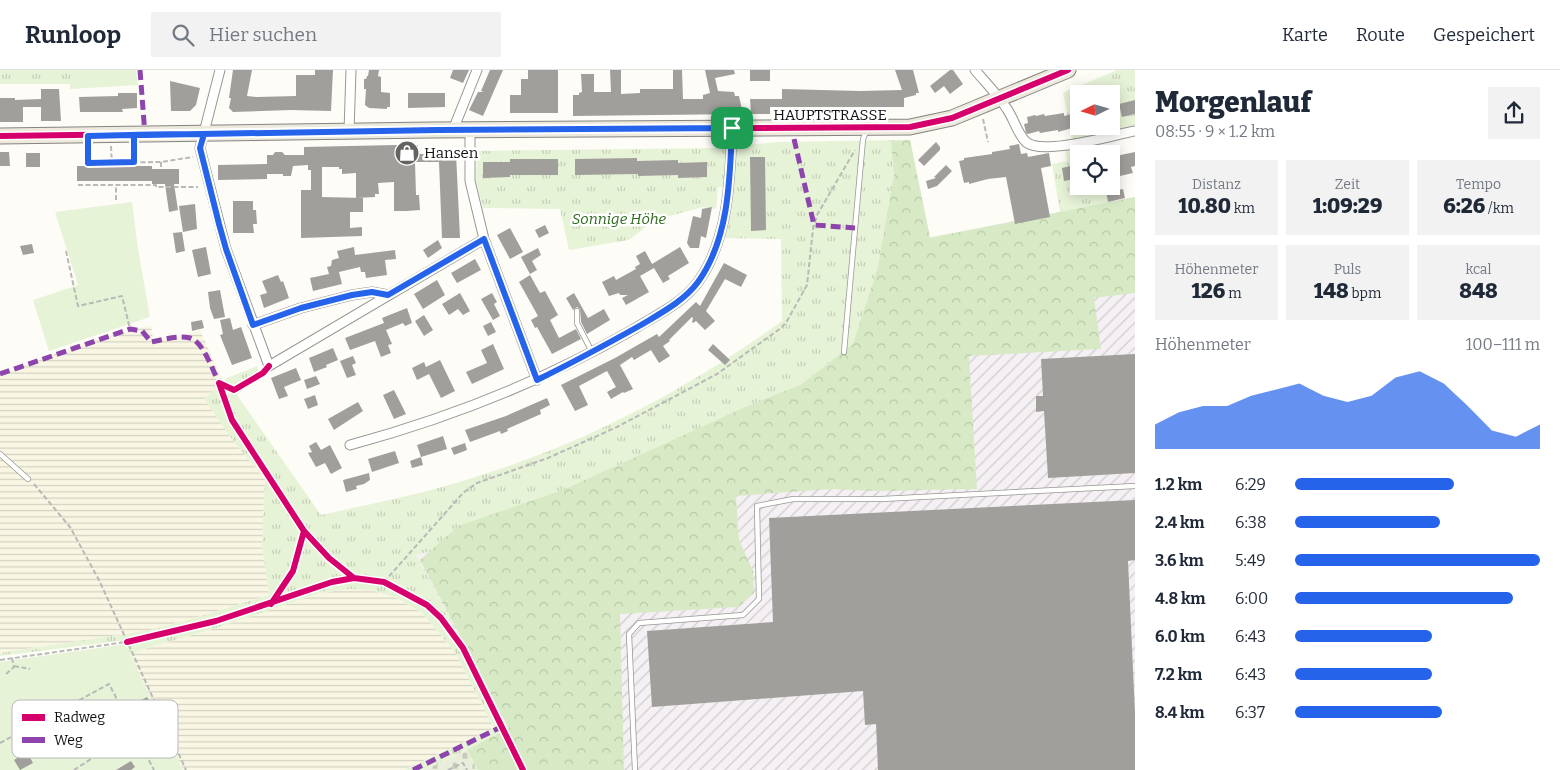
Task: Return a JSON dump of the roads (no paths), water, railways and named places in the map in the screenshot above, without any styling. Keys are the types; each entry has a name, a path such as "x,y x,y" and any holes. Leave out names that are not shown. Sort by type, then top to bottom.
{"main road":[{"name":"HAUPTSTRASSE","path":"0,136 453,130 910,127 952,118 1068,70"}],"street":[{"path":"220,70 200,148 226,249 270,366 484,239"},
{"path":"349,132 351,70"},
{"path":"453,130 477,70"},
{"path":"975,70 1007,109 1021,136 1032,145 1040,147 1061,146 1135,131"},
{"path":"350,445 442,418 537,380 592,352 677,303 697,283 706,269 719,238 725,209 732,128"},
{"path":"470,130 470,181 484,239 537,380"},
{"path":"253,325 301,308 352,295 372,292 388,295"}],"lane":[{"path":"844,352 863,139 868,128"},
{"path":"577,311 577,323 592,352"},
{"path":"0,454 28,479"},
{"path":"635,770 628,634 639,623 743,615 759,600 757,506 793,499 882,499 1135,486"}],"place":[{"name":"Hansen","path":"407,153"}],"park label":[{"name":"Sonnige Höhe","path":"619,219"}]}
